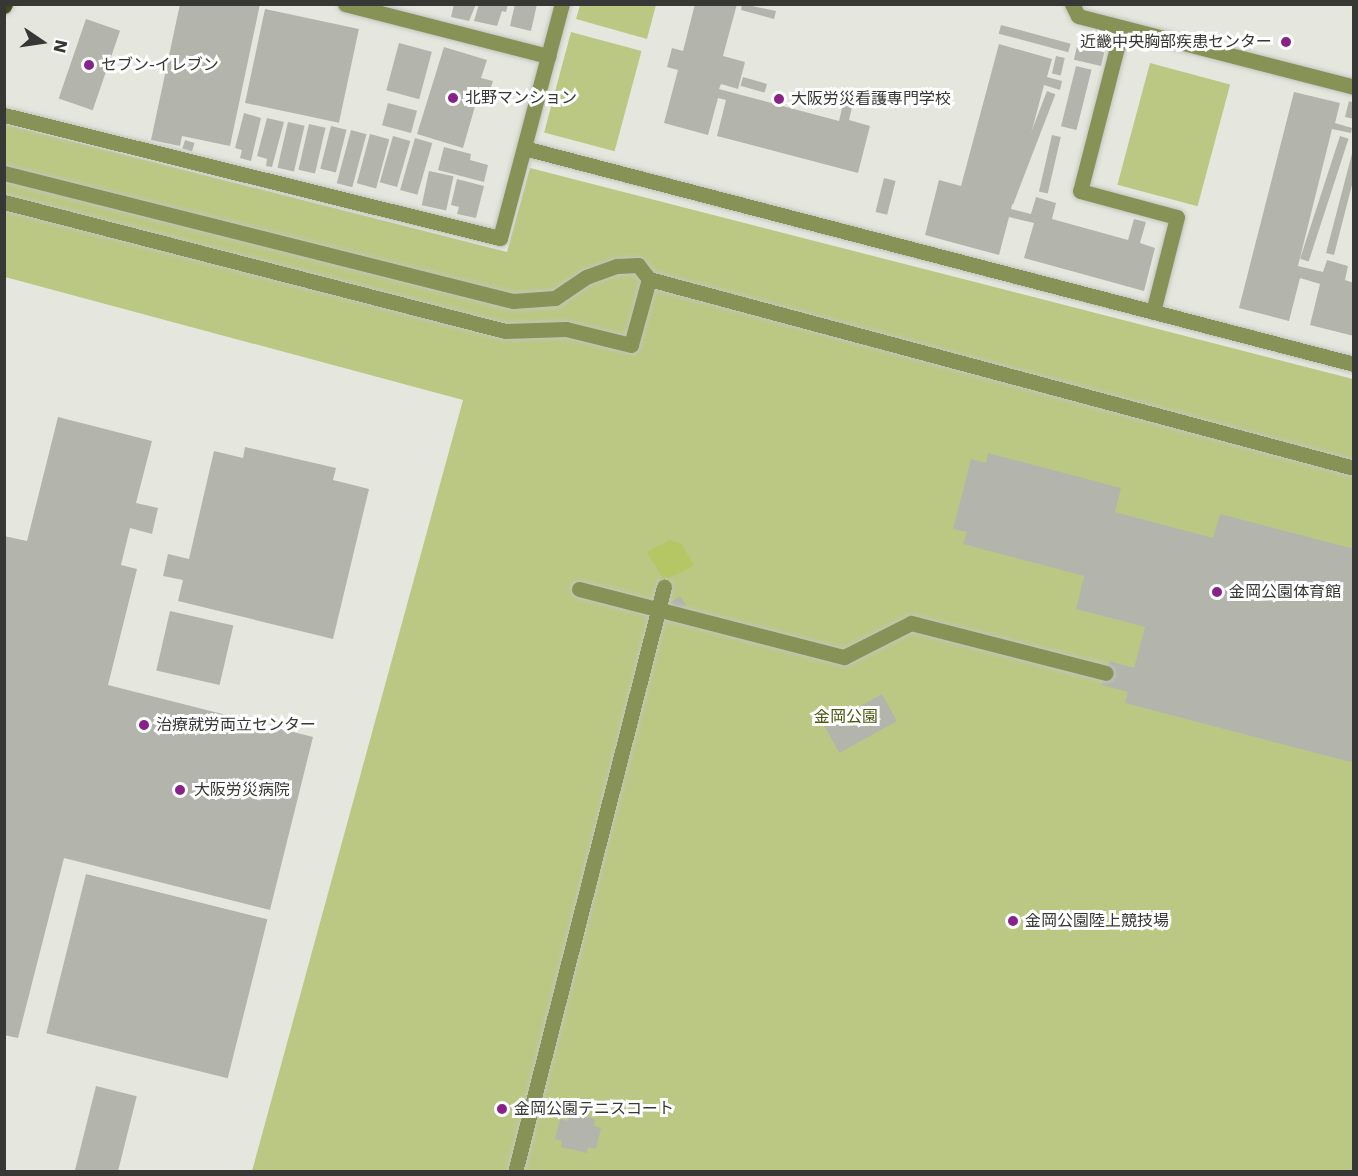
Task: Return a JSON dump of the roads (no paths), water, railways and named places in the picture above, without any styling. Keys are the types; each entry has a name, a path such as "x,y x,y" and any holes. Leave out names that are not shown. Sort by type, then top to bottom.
{"street":[{"path":"345,4 381,9 548,56"},
{"path":"4,115 500,238 562,4"},
{"path":"1072,4 1078,16 1353,87"},
{"path":"1122,28 1080,191 1177,217 1153,312"},
{"path":"524,148 1353,364"},
{"path":"4,173 513,301 555,298 586,277 617,266 638,265 649,279 1353,468"},
{"path":"4,202 505,331 566,329 631,345 649,279"},
{"path":"515,1172 664,587"},
{"path":"579,589 844,657 911,623 1106,673"}],"place":[{"name":"近畿中央胸部疾患センター","path":"1286,42"},
{"name":"セブン-イレブン","path":"89,65"},
{"name":"北野マンション","path":"453,98"},
{"name":"大阪労災看護専門学校","path":"779,99"},
{"name":"金岡公園体育館","path":"1217,592"},
{"name":"治療就労両立センター","path":"144,725"},
{"name":"大阪労災病院","path":"180,790"},
{"name":"金岡公園陸上競技場","path":"1013,921"},
{"name":"金岡公園テニスコート","path":"502,1109"}],"park label":[{"name":"金岡公園","path":"846,717"}]}
